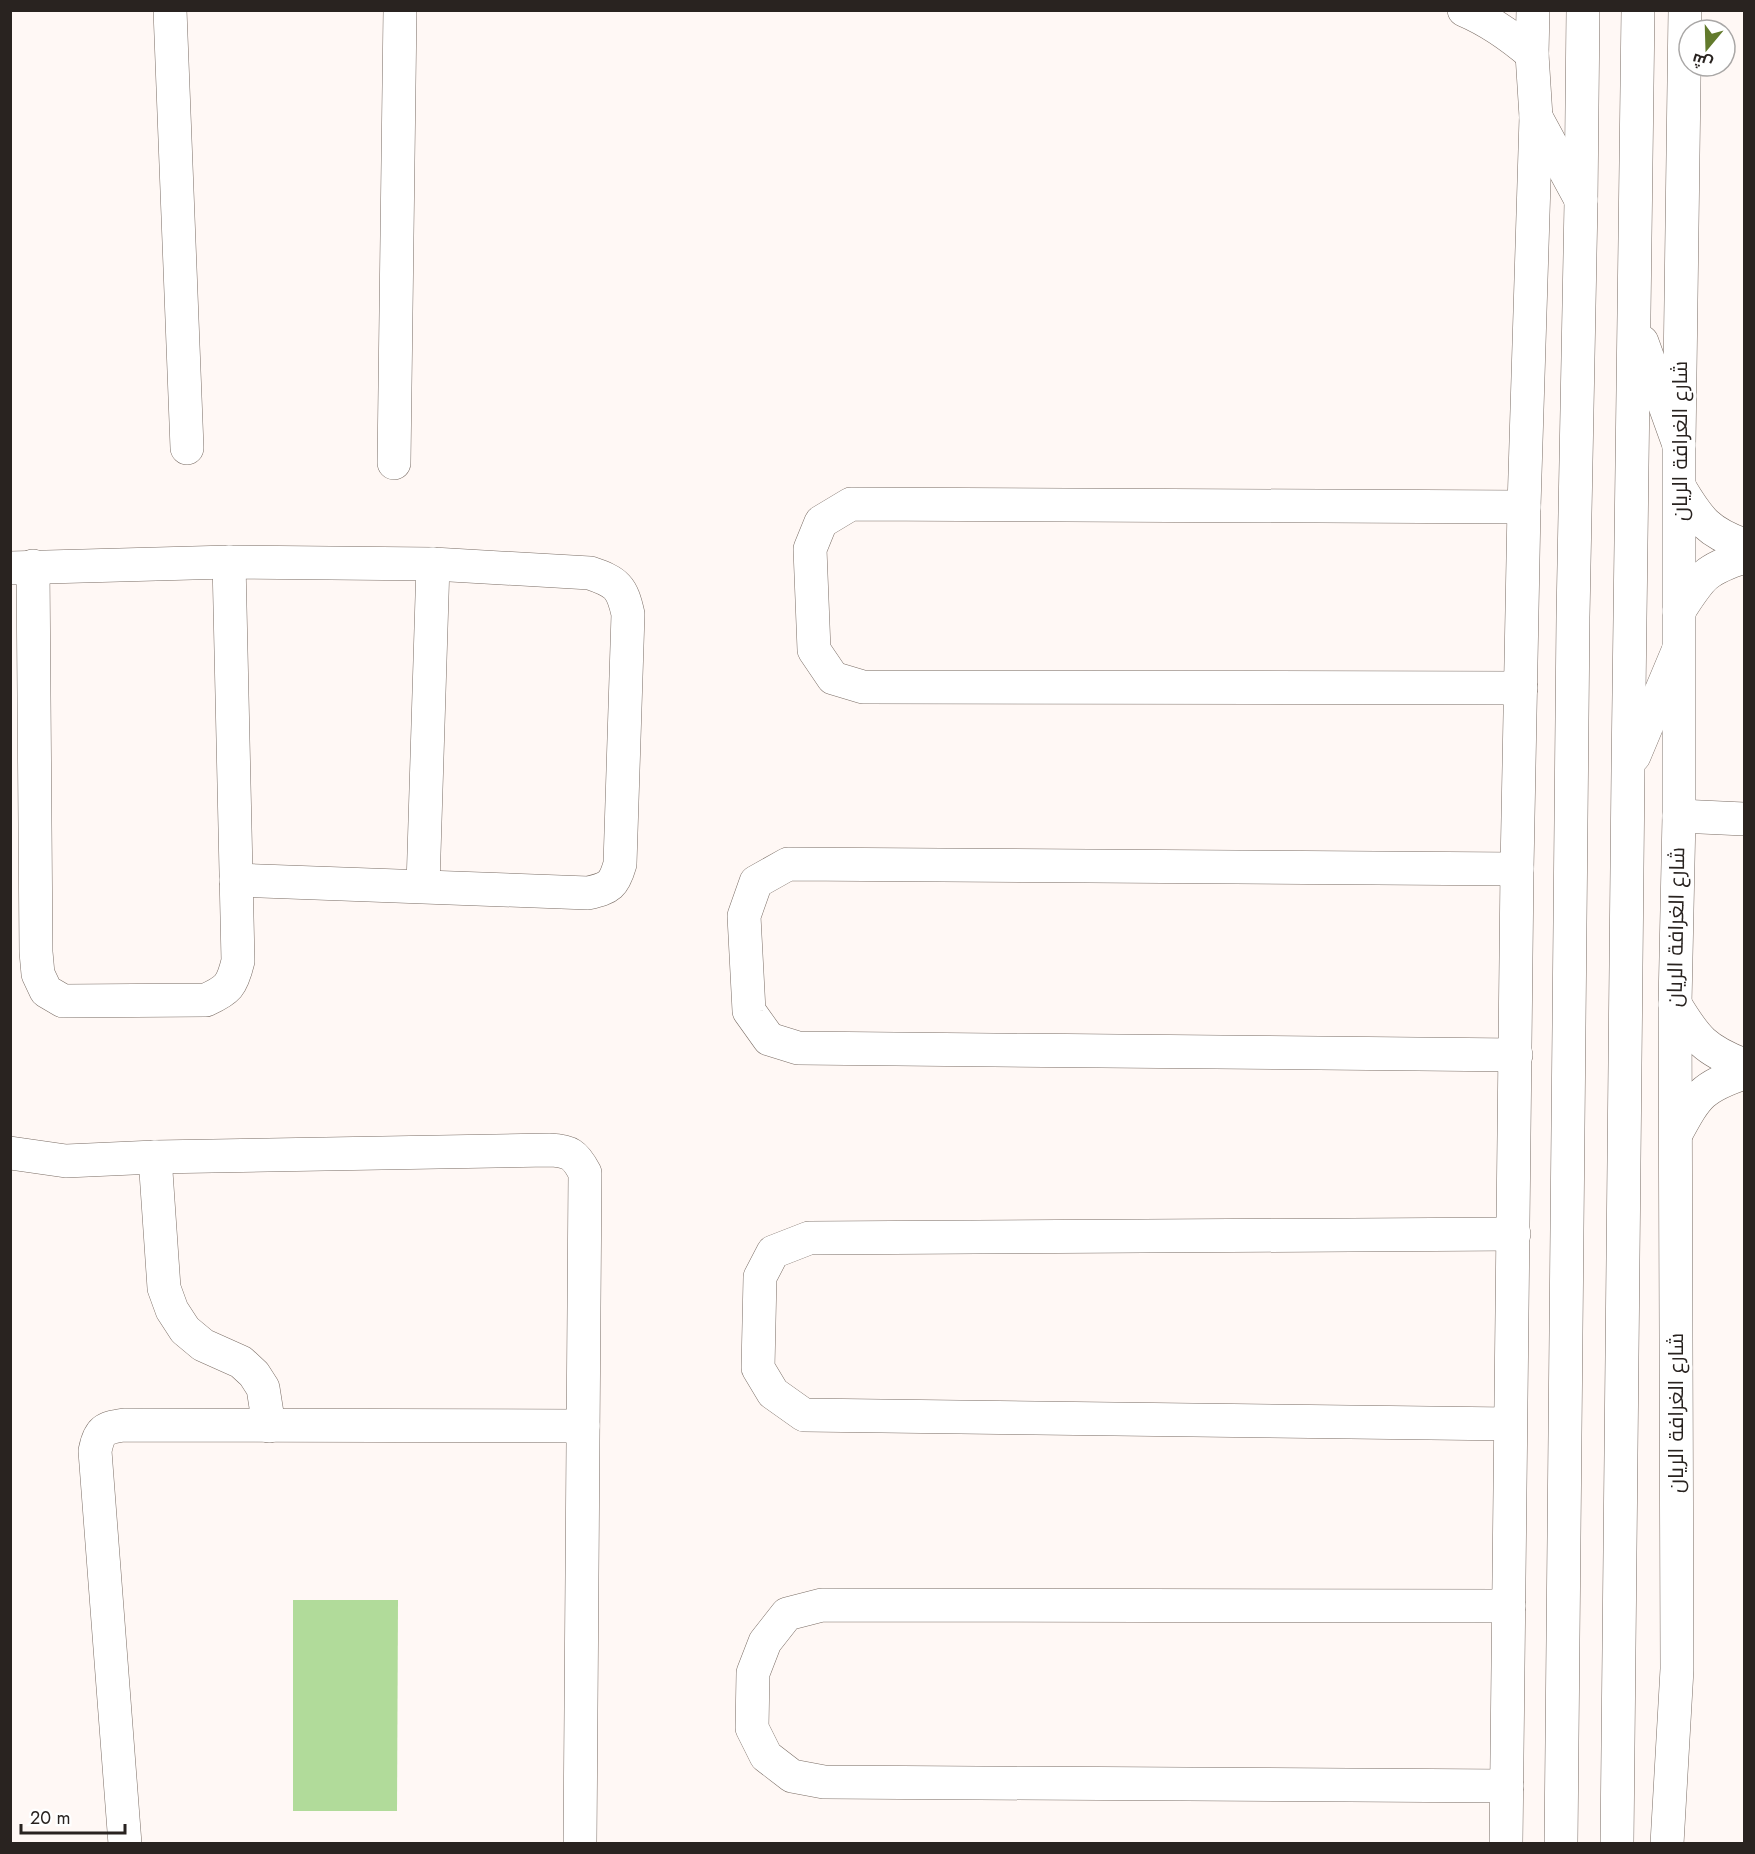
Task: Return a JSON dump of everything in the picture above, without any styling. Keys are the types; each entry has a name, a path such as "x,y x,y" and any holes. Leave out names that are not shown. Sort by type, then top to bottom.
{"street":[{"path":"170,10 187,448"},
{"path":"394,463 400,10"},
{"path":"1464,10 1483,18 1509,34 1532,54"},
{"path":"1506,1844 1517,869 1524,507 1536,117 1532,54 1533,10"},
{"path":"1562,1844 1573,617 1583,10"},
{"path":"1617,1844 1638,10"},
{"name":"شارع الغرافة الريان","path":"1667,1844 1677,1669 1675,1004 1679,816 1679,445 1685,10"},
{"path":"1536,117 1581,202"},
{"path":"1635,324 1679,445"},
{"path":"1680,488 1696,514 1709,528 1744,545"},
{"path":"1521,688 863,687 833,678 814,650 810,549 820,522 851,504 1495,509 1524,507"},
{"path":"1679,611 1700,579 1711,570 1744,557"},
{"path":"229,562 236,880 238,961 235,975 224,992 206,1000 63,1001 46,991 38,974 22,567 229,562 433,564 590,573 608,579 623,592 628,614 620,864 608,888 588,893 236,880"},
{"path":"423,886 433,564"},
{"path":"1628,771 1678,651"},
{"path":"1679,816 1744,819"},
{"path":"1516,1055 798,1048 769,1039 749,1011 744,916 756,882 788,864 1517,869"},
{"path":"1675,1004 1692,1032 1705,1046 1722,1057 1744,1065"},
{"path":"1675,1135 1693,1101 1707,1088 1744,1073"},
{"path":"10,1153 66,1161 155,1157 565,1150 578,1159 585,1173 580,1844"},
{"path":"155,1157 164,1288 172,1310 185,1330 203,1345 240,1362 254,1374 263,1388 269,1426"},
{"path":"10,1178 37,1172 66,1161"},
{"path":"1510,1424 804,1415 773,1393 758,1368 759,1300 760,1277 772,1252 809,1238 1514,1234"},
{"path":"125,1844 95,1451 98,1437 108,1428 124,1425 583,1426"},
{"path":"1508,1786 824,1782 792,1776 766,1756 752,1728 752,1717 753,1673 765,1642 787,1614 822,1605 1509,1606"}],"green space":[{"path":"293,1600 398,1600 397,1811 293,1811"}]}
